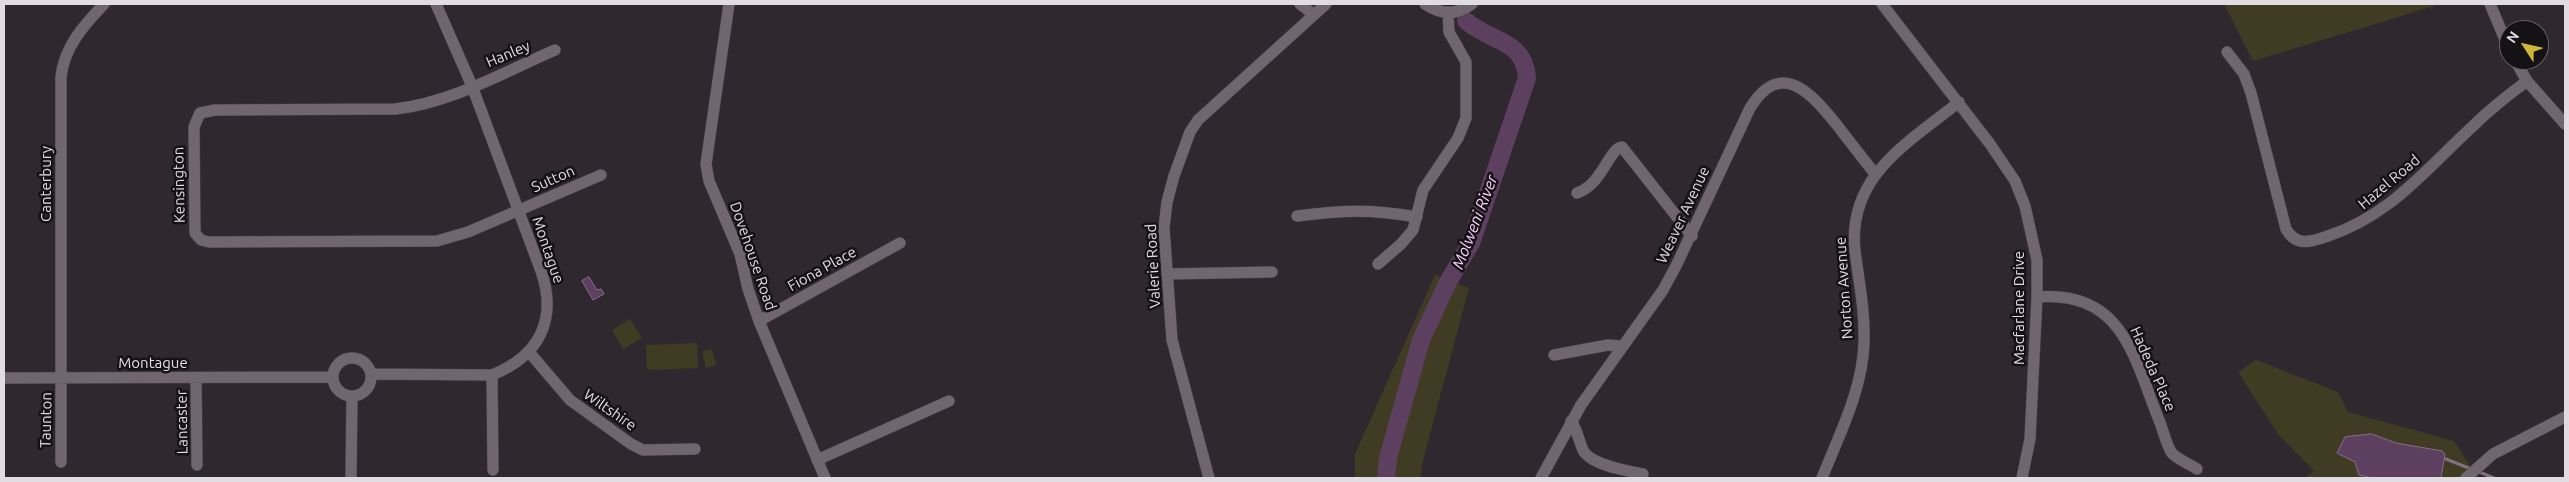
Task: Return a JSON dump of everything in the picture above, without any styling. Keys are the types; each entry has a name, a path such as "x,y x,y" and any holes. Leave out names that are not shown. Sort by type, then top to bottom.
{"street":[{"name":"Canterbury","path":"62,377 62,69 70,46 104,4"},
{"name":"Montague","path":"371,374 492,375 510,367 529,352 545,325 548,295 541,271 472,86 436,4"},
{"name":"Dovehouse Road","path":"729,4 706,164 710,181 740,254 750,298 825,478"},
{"path":"1300,4 1314,15"},
{"name":"Valerie Road","path":"1209,478 1172,340 1164,228 1167,202 1192,128 1211,107 1326,4"},
{"path":"1425,4 1434,10 1448,12 1463,10 1472,4"},
{"name":"Macfarlane Drive","path":"1882,4 1959,102 2015,181 2025,206 2037,260 2037,297 2030,439 2022,478"},
{"path":"2490,4 2499,25"},
{"path":"1378,264 1410,234 1417,217 1423,190 1458,138 1466,118 1466,62 1449,32 1448,12"},
{"name":"Hanley","path":"472,86 555,50"},
{"name":"Hazel Road","path":"2227,52 2244,74 2251,93 2286,229 2292,237 2301,242 2309,242 2351,228 2379,212 2404,192 2473,125 2527,81"},
{"path":"2520,70 2527,81 2565,124"},
{"name":"Weaver Avenue","path":"1541,478 1571,421 1621,346 1663,290 1692,236 1750,108 1758,95 1775,84 1795,84 1812,95 1874,174"},
{"name":"Kensington","path":"472,86 426,104 402,108 215,110 200,113 194,127 195,233 201,240 210,242 410,243 452,237 518,211"},
{"name":"Norton Avenue","path":"1822,478 1848,413 1862,366 1864,342 1863,300 1855,231 1862,197 1874,174 1888,159 1959,102"},
{"path":"1577,193 1595,182 1614,150 1622,147 1692,236"},
{"name":"Sutton","path":"518,211 601,175"},
{"path":"1297,216 1349,210 1388,212 1417,217"},
{"name":"Fiona Place","path":"759,321 900,243"},
{"path":"1167,274 1272,272"},
{"name":"Hadeda Place","path":"2037,297 2055,296 2084,301 2094,305 2111,318 2128,345 2172,453 2197,469"},
{"path":"1554,356 1608,345 1621,346"},
{"name":"Wiltshire","path":"529,352 570,400 631,444 643,450 695,449"},
{"path":"354,358 365,363 371,374 368,387 364,392 352,396 346,395 336,388 333,377 337,365 342,361 354,358"},
{"path":"492,375 493,470"},
{"name":"Taunton","path":"60,462 62,377"},
{"name":"Montague","path":"4,378 333,377"},
{"name":"Lancaster","path":"196,378 197,465"},
{"path":"351,478 352,396"},
{"path":"817,460 949,401"},
{"path":"2466,478 2493,454 2565,417"},
{"path":"1571,421 1578,430 1582,449 1587,455 1621,470 1643,474"}],"shaded area":[{"path":"2224,4 2441,4 2253,61"},
{"path":"1435,275 1469,288 1424,456 1420,478 1355,478 1355,454"},
{"path":"589,277 597,290 601,289 604,294 593,300 582,281"},
{"path":"630,319 642,338 623,349 612,330"},
{"path":"697,343 698,368 647,370 646,345"},
{"path":"712,349 716,365 706,368 702,351"},
{"path":"2256,360 2338,392 2348,412 2454,441 2473,470 2466,478 2304,478 2314,471 2278,434 2238,372"},
{"path":"2372,434 2396,443 2442,451 2445,454 2441,478 2373,478 2359,475 2355,462 2337,453 2345,437"}],"waterway":[{"name":"Molweni River","path":"1386,478 1388,458 1421,340 1448,282 1471,243 1527,78 1525,65 1513,49 1466,21"},
{"path":"2446,459 2471,469"},
{"path":"2477,471 2494,478"}]}
